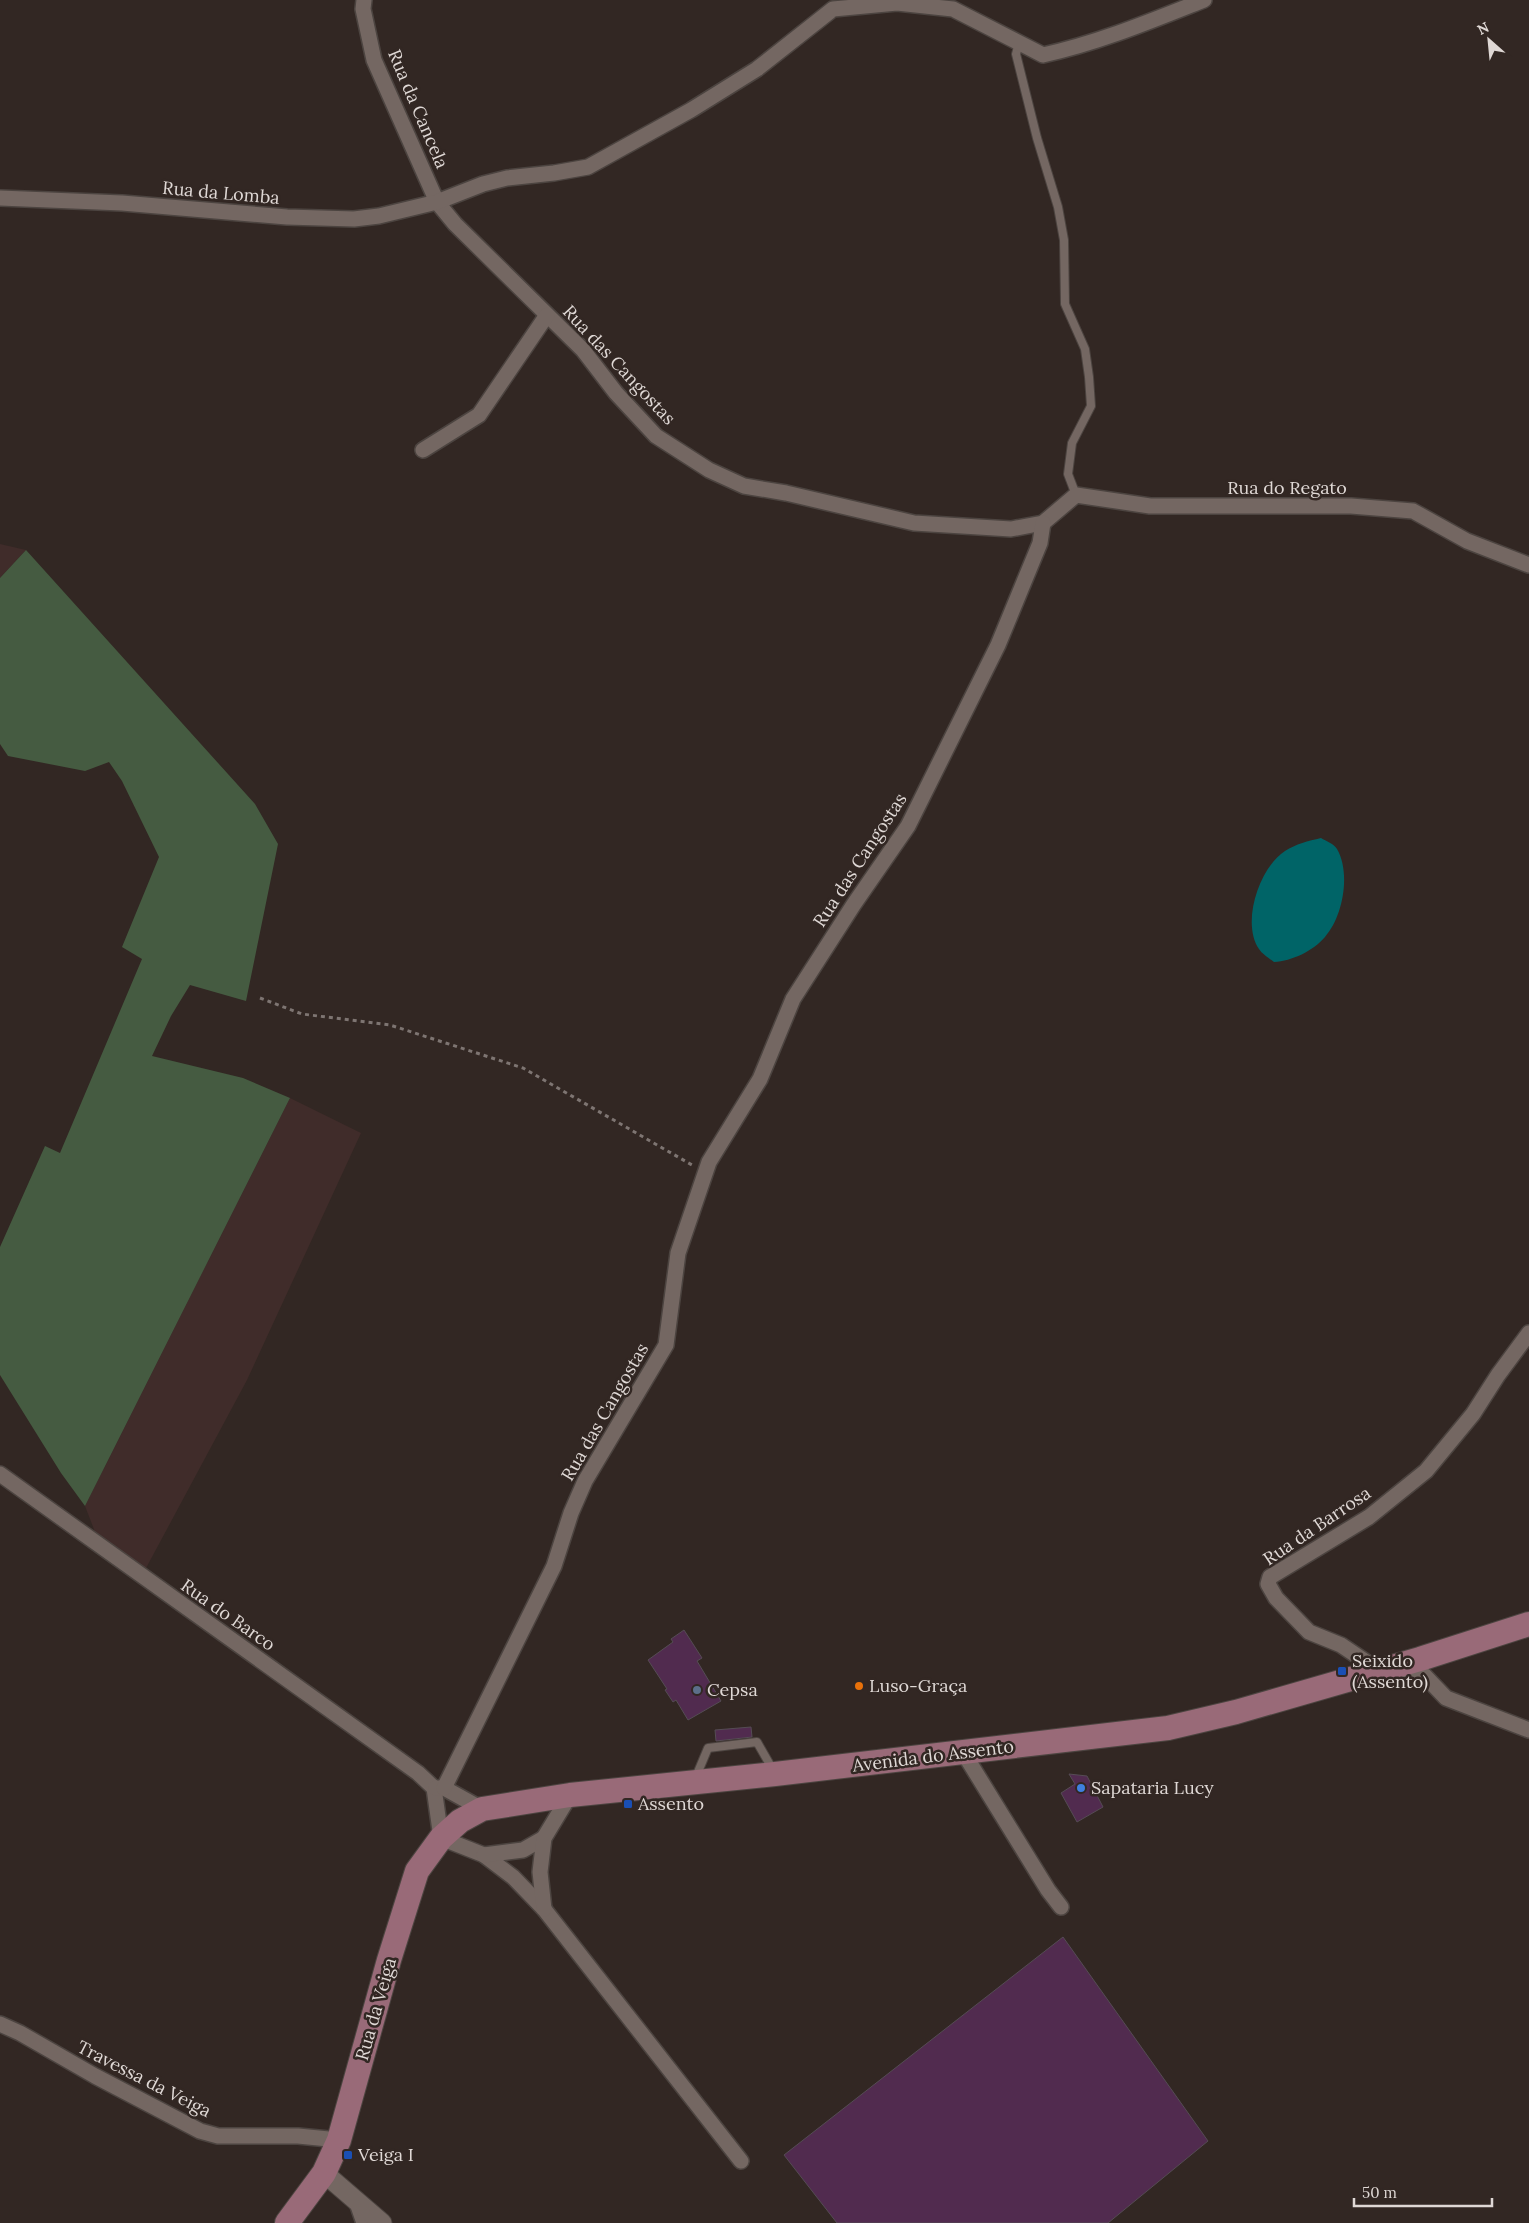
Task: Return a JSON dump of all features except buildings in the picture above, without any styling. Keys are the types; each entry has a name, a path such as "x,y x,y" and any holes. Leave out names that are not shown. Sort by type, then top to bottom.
{"main road":[{"name":"Avenida do Assento","path":"482,1809 570,1795 775,1774 1168,1728 1236,1712 1420,1659 1529,1624"},
{"name":"Rua da Veiga","path":"287,2223 324,2173 339,2140 416,1871 442,1838 460,1821 482,1809"}],"street":[{"name":"Rua da Cancela","path":"364,0 374,60 437,202"},
{"name":"Rua da Lomba","path":"0,198 122,203 287,217 354,219 379,216 437,202 483,184 507,178 588,167 691,110 757,69 832,9 897,2 953,9 1043,56 1065,51 1142,25 1204,0"},
{"name":"Rua das Cangostas","path":"437,202 455,224 583,350 616,393 656,436 709,470 744,486 786,493 914,523 1011,529 1043,523 1040,543 998,645 908,826 854,904 793,999 760,1079 709,1162 678,1253 666,1345 585,1481 571,1513 554,1566 439,1788"},
{"path":"422,450 479,414 547,315"},
{"path":"1043,523 1076,495"},
{"name":"Rua do Regato","path":"1076,495 1150,506 1350,506 1413,511 1467,541 1529,565"},
{"name":"Rua da Barrosa","path":"1529,1333 1498,1375 1473,1414 1426,1471 1369,1517 1270,1577 1268,1584 1276,1598 1309,1632 1341,1645 1378,1670 1424,1675 1446,1698 1529,1730"},
{"name":"Rua do Barco","path":"0,1474 439,1788 482,1809"},
{"path":"962,1752 1048,1890 1061,1907"},
{"path":"439,1788 442,1838 484,1855 513,1877 544,1909 741,2161"},
{"path":"544,1909 540,1872 544,1838 570,1795"},
{"path":"484,1855 523,1850 544,1838"},
{"name":"Travessa da Veiga","path":"0,2024 200,2131 218,2136 298,2136 339,2140"},
{"path":"324,2173 382,2223"},
{"path":"356,2200 364,2223"}],"lane":[{"path":"1025,45 1016,54 1037,138 1058,207 1064,240 1065,304 1085,349 1089,377 1091,406 1072,444 1068,474 1076,495"},
{"path":"694,1782 708,1748 757,1742 775,1774"}],"path":[{"path":"260,998 302,1014 390,1025 522,1068 705,1173"}],"shaded area":[{"path":"0,544 26,550 0,578"},
{"path":"290,1098 361,1133 247,1380 145,1570 97,1537 85,1506"}],"green space":[{"path":"26,550 255,804 278,844 246,1001 190,985 171,1016 152,1056 243,1078 290,1098 85,1506 61,1473 0,1375 0,1247 45,1146 60,1153 142,959 122,947 159,857 122,781 109,762 85,771 8,756 0,744 0,578"}],"water":[{"path":"1321,838 1337,849 1344,870 1343,894 1336,918 1325,937 1314,947 1295,957 1274,962 1260,951 1254,938 1252,911 1261,883 1267,870 1285,851"}],"place":[{"name":"Seixido (Assento)","path":"1342,1671"},
{"name":"Luso-Graça","path":"859,1686"},
{"name":"Cepsa","path":"697,1690"},
{"name":"Sapataria Lucy","path":"1081,1788"},
{"name":"Assento","path":"628,1804"},
{"name":"Veiga I","path":"348,2155"}]}
